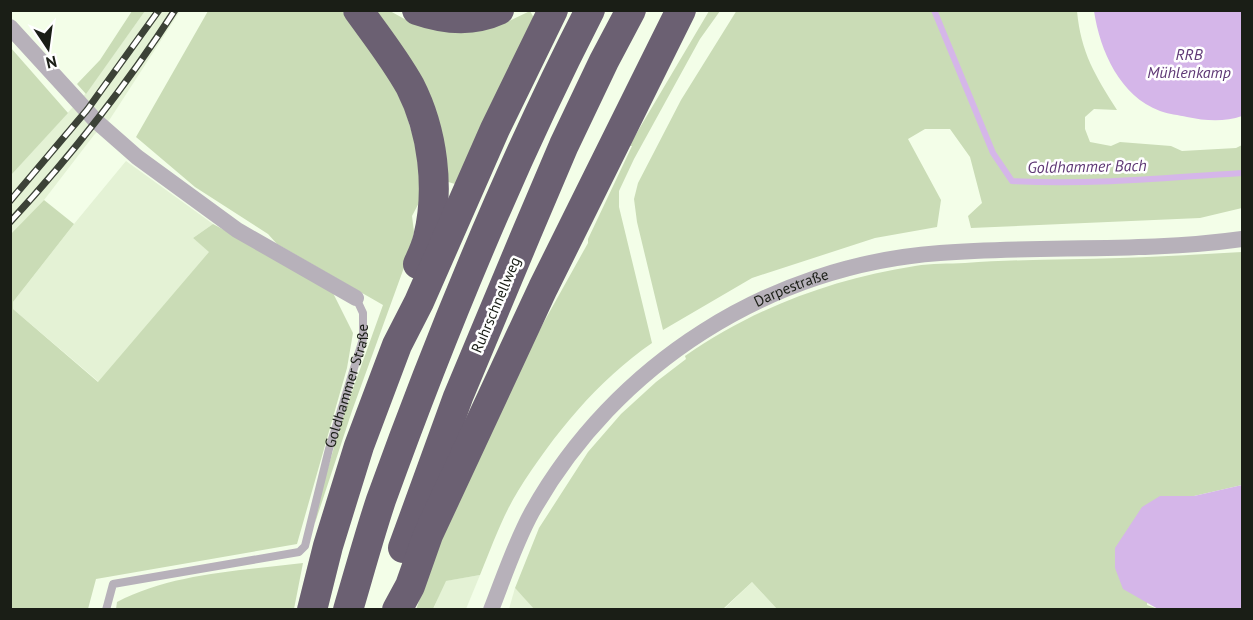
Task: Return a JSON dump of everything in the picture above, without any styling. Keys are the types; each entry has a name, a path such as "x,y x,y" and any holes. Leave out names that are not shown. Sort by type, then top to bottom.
{"highway":[{"path":"358,10 385,46 410,87 425,125 431,154 433,191 428,238 409,288 397,345"},
{"path":"417,10 434,16 454,19 472,18 499,10"},
{"path":"312,609 328,546 356,457 397,345 419,302 495,129 554,10"},
{"path":"348,609 381,502 442,342 496,212 565,59 590,10"},
{"name":"Ruhrschnellweg","path":"384,609 394,570 458,397 564,145 631,10"},
{"path":"397,609 410,586 428,535 543,288 680,16"}],"street":[{"name":"Goldhammer Straße","path":"10,27 96,121 137,157 237,230 356,298"},
{"name":"Darpestraße","path":"491,609 507,566 531,514 571,451 589,429 609,407 652,368 702,332 754,302 841,270 902,257 971,250 1172,247 1242,239"}],"lane":[{"name":"Goldhammer Straße","path":"106,609 112,584 299,552 305,546 329,449 363,339 363,313 356,298"}],"shaded area":[{"path":"737,10 1077,11 1082,39 1090,63 1117,110 1094,109 1085,117 1085,129 1090,142 1111,146 1120,142 1171,146 1182,151 1236,148 1242,145 1242,208 1200,218 971,228 968,216 982,203 970,157 950,129 925,129 908,139 941,200 937,227 875,238 752,278 663,330 637,222 634,199 638,183 681,100"},
{"path":"132,11 145,11 86,94 77,84 100,60"},
{"path":"145,11 180,11 110,119 94,135 44,200 11,235 10,175 86,93"},
{"path":"208,11 342,11 387,71 405,110 421,162 423,195 412,216 414,232 410,251 352,411 315,523 317,504 344,414 383,305 277,244 268,234 195,187 136,137"},
{"path":"371,11 390,11 410,22 505,23 530,11 534,18 455,184 445,181"},
{"path":"709,11 720,11 700,39 634,159 619,191 619,207 652,343 595,391 546,449 513,500 480,575 446,581 433,609 416,610 455,494 516,372 588,243 632,146 629,146"},
{"path":"11,48 68,113 10,175"},
{"path":"126,161 213,224 193,238 210,252 99,382 13,309 13,302"},
{"path":"44,200 74,224 13,302 13,309 98,382 209,252 193,238 213,224 330,287 353,333 347,368 297,544 96,579 88,609 11,609 10,235"},
{"path":"1242,252 1242,485 1194,496 1160,496 1147,605 1158,609 777,609 752,582 723,609 535,610 515,588 539,528 588,452 621,414 656,382 686,359 685,356 711,339 766,310 854,279 921,265"},
{"path":"303,563 294,609 116,609 117,602 139,592 184,579"},
{"path":"480,575 466,609 433,610 445,581"},
{"path":"752,582 777,609 723,610"},
{"path":"515,588 535,609 509,609"}],"water":[{"name":"RRB Mühlenkamp","path":"1094,11 1242,11 1242,116 1222,120 1201,119 1163,112 1146,104 1134,95 1114,70 1101,41"},
{"path":"1242,485 1242,609 1158,609 1123,589 1115,568 1115,548 1142,507 1160,496 1194,496"}],"waterway":[{"name":"Goldhammer Bach","path":"934,10 993,153 1012,181 1099,182 1242,173"}],"railway":[{"path":"10,201 87,110 159,10"},
{"path":"10,222 97,120 175,10"}]}
